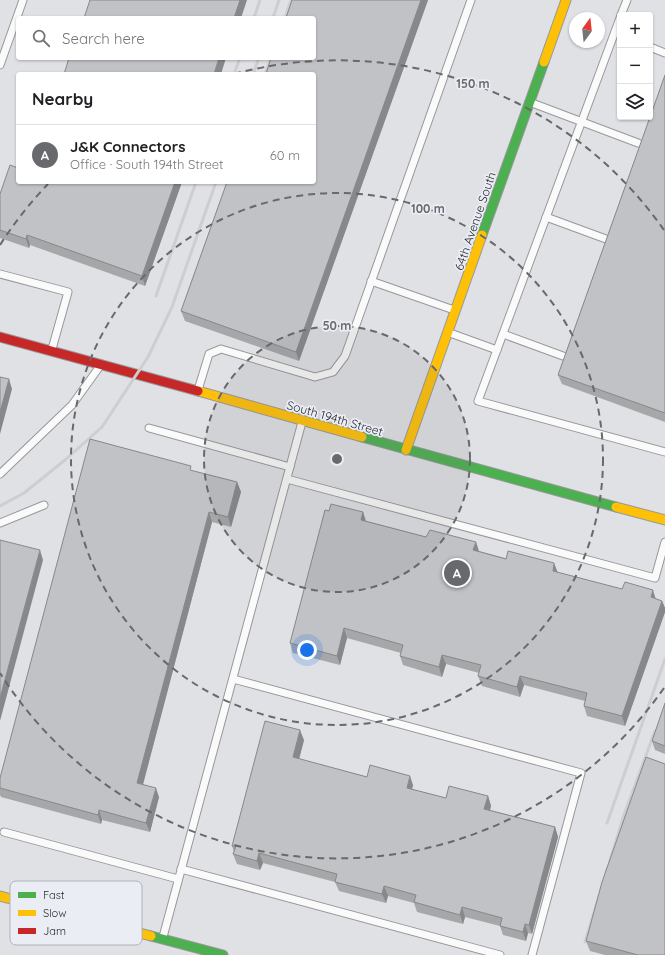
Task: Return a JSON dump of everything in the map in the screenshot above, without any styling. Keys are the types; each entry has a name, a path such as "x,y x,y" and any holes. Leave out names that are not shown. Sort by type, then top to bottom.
{"street":[{"name":"64th Avenue South","path":"406,450 566,0"},
{"name":"South 194th Street","path":"0,337 406,450 665,520"},
{"path":"0,896 10,899"},
{"path":"142,934 223,955"}],"lane":[{"path":"17,16 23,0"},
{"path":"197,392 209,354 221,350 315,377 333,372 345,356 471,0"},
{"path":"622,12 627,0"},
{"path":"0,65 16,20"},
{"path":"617,35 582,122 478,401 665,452"},
{"path":"652,48 665,53"},
{"path":"530,103 638,143"},
{"path":"546,217 606,239"},
{"path":"0,274 68,292 51,351"},
{"path":"371,280 456,311"},
{"path":"448,332 497,350"},
{"path":"503,334 563,356"},
{"path":"0,474 72,405 101,365"},
{"path":"162,939 302,421"},
{"path":"149,428 290,466"},
{"path":"287,479 655,578 665,542"},
{"path":"0,523 44,505"},
{"path":"233,679 581,773 532,955"},
{"path":"4,832 178,879"},
{"path":"181,869 500,955"}],"building":[{"path":"90,0 240,0 235,16 85,16"},
{"path":"292,0 421,0 296,352 181,311 226,184 316,184 316,72 267,72 270,60 316,60 316,16 287,16"},
{"path":"68,60 218,60 215,72 65,72"},
{"path":"665,75 665,413 558,375 649,120 653,120 653,109"},
{"path":"10,165 16,167 16,184 174,184 142,276 27,235 26,239 0,230 0,194"},
{"path":"0,377 9,379 0,412"},
{"path":"90,439 191,466 190,470 237,482 228,517 209,512 137,783 156,788 146,823 99,810 98,815 0,788 0,778"},
{"path":"331,504 363,512 361,520 426,537 430,530 476,542 473,550 506,559 508,551 554,563 553,571 622,589 625,582 653,590 651,597 662,601 622,716 584,706 587,693 520,676 517,687 478,676 481,665 442,655 439,667 400,656 403,645 344,628 337,656 290,643 325,510 329,511"},
{"path":"0,540 40,550 0,698"},
{"path":"665,703 665,746 652,741"},
{"path":"265,721 300,730 293,757 367,777 370,765 410,776 407,788 446,798 449,786 488,796 484,809 555,827 529,925 525,924 523,932 500,926 502,918 462,907 460,915 414,902 416,895 384,886 382,894 335,882 337,874 259,853 257,861 233,854 236,846 232,846"},
{"path":"646,757 665,764 665,955 638,955 586,941 602,882"}],"railway":[{"path":"255,16 260,0"},
{"path":"274,16 279,0"},
{"path":"286,16 291,0"},
{"path":"235,72 239,60"},
{"path":"254,72 258,60"},
{"path":"266,72 270,60"},
{"path":"156,296 195,184"},
{"path":"0,506 24,493 65,460 102,427 148,357 172,307 215,184"},
{"path":"607,823 665,659"},
{"path":"585,942 624,815 655,731"}],"traffic: fast":[{"path":"482,235 544,62"},
{"path":"362,437 616,507"},
{"path":"151,936 223,955"}],"traffic: slow":[{"path":"544,62 566,0"},
{"path":"406,450 482,235"},
{"path":"198,391 362,437"},
{"path":"616,507 665,520"},
{"path":"0,896 10,899"},
{"path":"142,934 151,936"}],"traffic: jam":[{"path":"0,337 198,391"}],"place":[{"name":"J&K Connectors","path":"457,573"}]}
